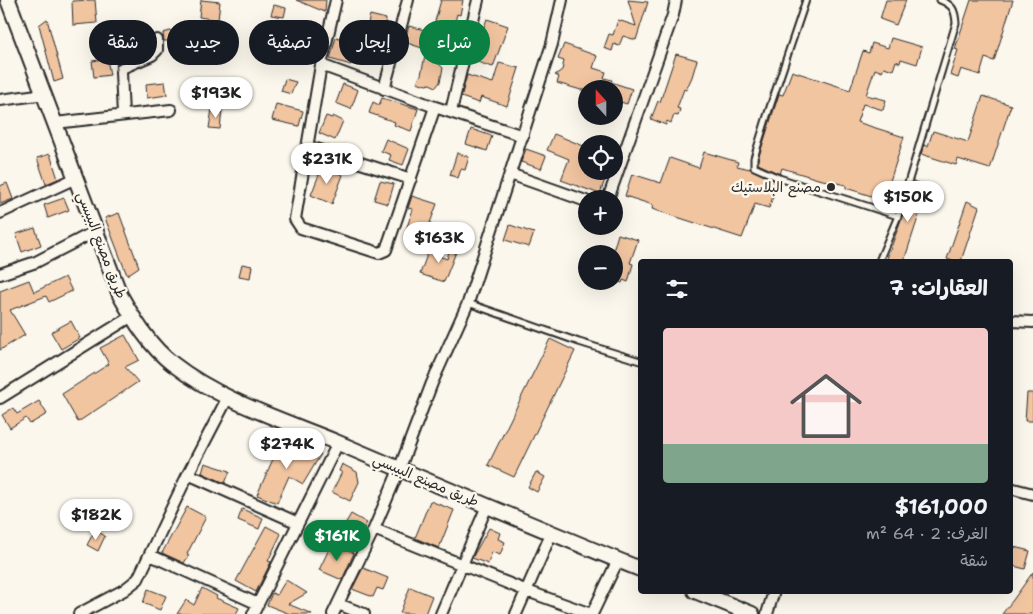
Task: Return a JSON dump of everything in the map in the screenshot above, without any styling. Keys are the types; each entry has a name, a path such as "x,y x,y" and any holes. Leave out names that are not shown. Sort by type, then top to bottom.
{"main road":[{"name":"طريق مصنع البيبسي","path":"8,0 120,295 132,316 154,346 171,363 197,381 228,397 638,568"},
{"path":"703,594 752,614"}],"street":[{"path":"329,30 336,0"},
{"path":"384,89 408,0"},
{"path":"451,111 478,0"},
{"path":"333,614 374,529 432,383 468,303 552,44 562,0"},
{"path":"611,190 673,15 676,0"},
{"path":"123,115 120,72 122,68 129,65"},
{"path":"435,107 386,250 379,253 300,228 295,219 321,65 435,107 523,136"},
{"path":"0,100 45,94"},
{"path":"55,123 172,110"},
{"path":"308,146 411,179"},
{"path":"510,174 578,198"},
{"path":"0,213 76,178"},
{"path":"0,274 36,262 96,231"},
{"path":"0,398 132,316"},
{"path":"1013,321 1033,322"},
{"path":"79,614 132,586 138,579 188,474 228,397"},
{"path":"253,614 338,443"},
{"path":"188,474 298,522"},
{"path":"1013,489 1033,494"},
{"path":"441,614 487,506"},
{"path":"374,529 527,591 592,614 618,560"},
{"path":"516,614 552,532"},
{"path":"150,555 258,604"},
{"path":"767,614 773,594"},
{"path":"338,604 364,614"}],"lane":[{"path":"806,0 767,116 753,162 754,167 779,178 898,216"},
{"path":"880,259 898,216 956,23 955,12 951,5 940,0"},
{"path":"468,303 638,360"}],"building":[{"path":"95,0 97,20 89,20 89,24 73,25 72,1"},
{"path":"201,0 220,2 218,20 199,17"},
{"path":"296,0 326,0 325,12"},
{"path":"441,0 463,0 460,15 457,14 455,20 435,20"},
{"path":"628,0 648,2 636,40 623,36 619,46 614,44 612,51 604,48 609,34 613,35 618,20 636,26"},
{"path":"886,0 906,0 896,25 880,19"},
{"path":"971,0 1013,0 994,61 985,58 980,75 961,69 958,78 950,75 958,50 955,49"},
{"path":"274,5 286,8 284,17 271,15"},
{"path":"370,15 386,19 386,20 369,20"},
{"path":"47,19 63,79 54,82 39,25"},
{"path":"490,20 508,26 493,67 487,65 490,65"},
{"path":"409,26 419,29 419,47 409,44"},
{"path":"167,32 167,41 164,41 163,33"},
{"path":"336,37 339,38 339,62 330,59"},
{"path":"891,38 922,47 917,64 901,59 900,63 896,61 893,70 884,67 882,72 875,69 866,95 886,100 883,110 863,104 857,122 904,137 884,200 846,188 846,185 782,168 780,174 758,164 779,94 783,95 792,71 850,90 863,51 869,53 872,43 888,48"},
{"path":"564,44 597,56 593,68 606,72 604,78 612,80 578,80 578,89 557,83 559,77 555,75 562,70 564,61 558,59"},
{"path":"676,54 697,60 692,77 686,90 684,89 677,108 680,109 678,116 674,115 671,123 667,121 666,125 651,119 658,101 660,102"},
{"path":"499,63 519,68 507,106 481,97 479,103 461,97 467,75 493,83"},
{"path":"92,65 108,65 110,75 94,77"},
{"path":"423,65 440,65 443,68 440,82 436,87 417,82"},
{"path":"285,79 296,82 291,94 281,91"},
{"path":"165,82 167,95 147,98 146,84"},
{"path":"343,84 358,90 351,109 336,103"},
{"path":"623,86 632,89 627,104 623,103"},
{"path":"983,96 1011,105 990,169 958,159 956,165 921,154 924,145 928,146 933,131 968,142"},
{"path":"382,98 418,109 411,131 394,125 395,122 369,113 373,102 379,105"},
{"path":"276,104 303,111 299,126 272,120"},
{"path":"212,109 222,110 220,129 209,128"},
{"path":"326,116 332,118 333,116 343,121 335,140 319,133"},
{"path":"471,129 492,136 487,151 466,144"},
{"path":"554,134 578,144 578,180 605,180 601,190 589,190 561,180 569,159 547,150"},
{"path":"386,139 409,149 403,165 389,160 391,155 381,151"},
{"path":"526,149 546,156 541,169 521,162"},
{"path":"704,152 738,162 737,166 750,169 778,182 769,208 755,204 742,238 652,209 653,205 625,196 632,174 661,183 670,158 699,168"},
{"path":"457,153 469,157 465,170 461,169 458,178 450,175"},
{"path":"50,154 58,179 46,184 37,158"},
{"path":"322,167 343,175 332,204 311,195"},
{"path":"380,181 394,184 388,204 374,200"},
{"path":"913,181 928,187 905,259 887,259"},
{"path":"7,183 13,199 0,204 0,186"},
{"path":"412,196 437,204 423,242 404,236 413,209 408,208"},
{"path":"64,198 69,210 48,218 44,205"},
{"path":"967,201 979,207 962,259 947,259"},
{"path":"119,213 139,267 127,275 105,218"},
{"path":"510,225 534,233 529,247 505,240"},
{"path":"35,228 41,245 22,252 16,234"},
{"path":"618,235 638,240 630,263 633,264 628,282 623,280 623,245 615,245"},
{"path":"452,240 460,242 444,282 420,274 428,252 447,259"},
{"path":"242,264 252,266 250,278 239,276"},
{"path":"65,277 72,291 49,302 46,296 10,310 25,335 0,350 0,291 29,280 34,292"},
{"path":"71,321 80,338 61,349 51,332"},
{"path":"125,335 139,360 125,367 138,382 78,422 62,394 109,364 100,348"},
{"path":"550,339 575,351 514,477 488,465"},
{"path":"1027,393 1033,393 1033,421 1025,421"},
{"path":"39,401 47,414 30,424 26,418 10,428 2,415 13,408 17,414"},
{"path":"281,441 295,448 321,454 303,484 289,476 277,503 257,495"},
{"path":"205,463 230,471 225,483 202,473"},
{"path":"342,464 357,472 359,482 350,501 332,492 342,472 339,471"},
{"path":"536,472 545,477 537,492 528,487"},
{"path":"430,501 454,510 439,548 415,538"},
{"path":"187,507 206,517 184,563 162,553"},
{"path":"242,509 263,518 259,529 238,520"},
{"path":"351,514 367,523 356,540 341,531"},
{"path":"266,526 281,534 268,561 271,562 256,592 236,581"},
{"path":"489,528 500,533 498,539 505,542 500,555 492,552 488,564 472,558"},
{"path":"95,530 105,536 98,551 87,545"},
{"path":"332,543 354,553 342,580 319,570"},
{"path":"1014,547 1030,551 1025,569 1013,566"},
{"path":"363,568 388,578 383,590 377,588 373,597 352,589"},
{"path":"1033,572 1033,614 1002,614 1013,600"},
{"path":"286,580 307,593 288,604 312,614 290,614 267,605 272,593 277,595"},
{"path":"410,587 432,596 425,614 400,613"},
{"path":"202,588 217,596 216,598 239,608 236,614 177,614 186,600 194,605"},
{"path":"148,589 166,596 160,610 143,603"}],"place":[{"name":"مصنع البلاستيك","path":"831,187"}]}
